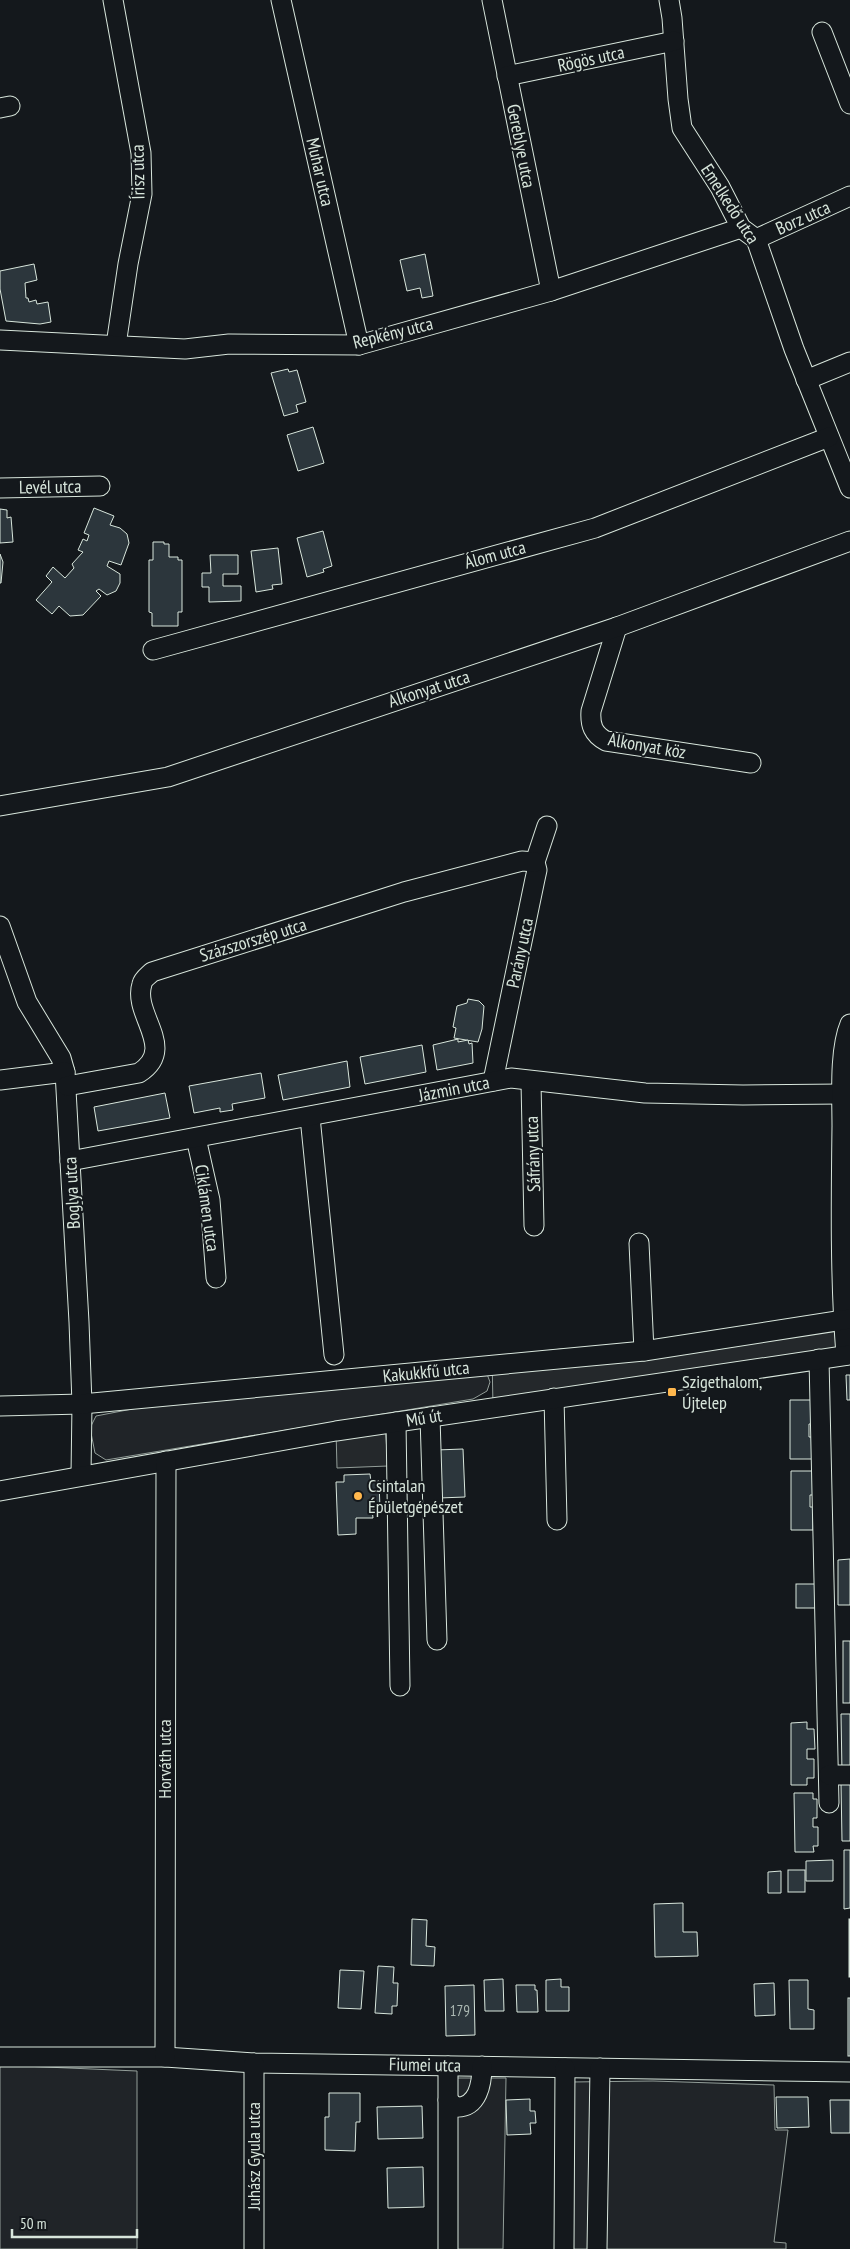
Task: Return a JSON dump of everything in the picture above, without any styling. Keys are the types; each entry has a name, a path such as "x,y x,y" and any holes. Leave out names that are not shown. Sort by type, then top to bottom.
{"street":[{"name":"Írisz utca","path":"113,0 141,153 142,194 128,264 116,345"},
{"name":"Muhar utca","path":"281,0 359,345"},
{"name":"Gereblye utca","path":"492,0 551,291"},
{"name":"Emelkedő utca","path":"669,0 682,128 749,233 850,488"},
{"path":"822,32 850,104"},
{"name":"Rögös utca","path":"507,76 674,41"},
{"name":"Borz utca","path":"749,233 850,196"},
{"name":"Repkény utca","path":"0,340 186,349 229,344 290,346 359,345 749,233"},
{"path":"806,380 850,362"},
{"name":"Álom utca","path":"153,650 596,528 829,437"},
{"name":"Levél utca","path":"0,488 100,486"},
{"name":"Alkonyat utca","path":"0,806 168,777 617,627 850,541"},
{"name":"Alkonyat köz","path":"617,627 591,711 590,722 600,738 606,741 751,763"},
{"name":"Parány utca","path":"493,1081 537,870 534,862 547,826"},
{"name":"Százszorszép utca","path":"0,1080 66,1079 139,1073 147,1068 155,1057 154,1045 140,994 142,982 152,972 404,892 522,861 534,862"},
{"name":"Boglya utca","path":"0,926 27,1002 61,1058 66,1079 82,1404 81,1475"},
{"path":"848,1355 841,1225 842,1094 849,1031"},
{"name":"Jázmin utca","path":"70,1161 511,1078 531,1082 645,1092 743,1095 842,1094"},
{"name":"Sáfrány utca","path":"531,1082 534,1226"},
{"path":"310,1117 334,1355"},
{"name":"Ciklámen utca","path":"196,1138 210,1200 216,1278"},
{"path":"639,1243 644,1351"},
{"name":"Kakukkfű utca","path":"0,1406 82,1404 644,1351 847,1319"},
{"name":"Mű út","path":"0,1491 81,1475 396,1422 848,1355"},
{"path":"819,1359 829,1803"},
{"path":"554,1398 557,1520"},
{"path":"430,1417 437,1640"},
{"path":"396,1422 400,1686"},
{"name":"Horváth utca","path":"165,2058 166,1461"},
{"path":"829,1775 850,1776"},
{"name":"Fiumei utca","path":"0,2057 165,2058 254,2063 850,2072"},
{"name":"Juhász Gyula utca","path":"254,2063 254,2249"},
{"path":"448,2066 448,2249"},
{"path":"448,2100 455,2107 460,2107 473,2100 478,2094 482,2080 482,2066"},
{"path":"564,2249 565,2068"},
{"path":"597,2249 600,2068"}],"shaded area":[{"path":"843,1320 846,1355 493,1407 492,1357 561,1349 644,1351"},
{"path":"487,1374 490,1382 487,1391 473,1399 106,1460 95,1453 90,1428 96,1416 163,1403"},
{"path":"385,1424 388,1466 337,1468 336,1431"},
{"path":"0,2065 137,2071 137,2249 0,2249"},
{"path":"451,2078 506,2078 503,2249 452,2249"},
{"path":"653,2081 774,2085 775,2130 788,2130 774,2242 786,2243 786,2249 570,2249 571,2082"}],"building":[{"path":"425,254 433,296 422,298 420,288 407,291 400,260"},
{"path":"34,264 37,280 25,283 26,298 28,298 29,302 36,300 37,304 48,302 51,322 40,324 6,321 0,289 0,271"},
{"path":"288,369 289,372 297,370 306,402 296,405 298,412 284,416 271,373"},
{"path":"313,427 324,463 298,471 287,435"},
{"path":"94,508 114,516 110,525 120,528 127,534 129,543 121,565 109,561 107,566 120,574 120,583 116,591 107,595 99,589 96,591 101,596 83,615 70,616 59,606 52,614 36,600 52,582 46,576 53,567 65,578 74,568 72,564 83,552 78,550 83,539 87,541 89,535 84,533"},
{"path":"0,509 7,510 7,518 11,517 13,542 0,543"},
{"path":"323,531 332,566 323,569 324,572 307,577 297,538"},
{"path":"153,542 169,544 169,557 178,557 178,560 182,560 182,612 178,612 178,626 152,626 152,613 149,612 149,560 153,560"},
{"path":"278,548 282,584 272,585 273,589 256,592 251,551"},
{"path":"0,554 3,562 1,583 0,583"},
{"path":"210,555 238,555 238,574 223,574 223,586 241,586 241,601 209,602 209,587 202,587 202,573 211,573"},
{"path":"468,999 479,1001 484,1006 482,1029 478,1042 454,1038 456,1028 453,1027 457,1006 467,1003"},
{"path":"458,1039 458,1042 468,1040 469,1044 472,1043 473,1063 437,1070 433,1045"},
{"path":"422,1045 426,1072 365,1084 360,1057"},
{"path":"347,1061 350,1087 283,1100 278,1075"},
{"path":"261,1073 265,1098 232,1104 233,1110 220,1112 220,1108 194,1113 189,1086"},
{"path":"165,1093 170,1118 98,1131 94,1107"},
{"path":"846,1375 850,1375 850,1400 847,1400"},
{"path":"790,1400 812,1400 812,1424 809,1424 809,1437 812,1437 812,1459 790,1459"},
{"path":"463,1449 465,1497 439,1498 436,1450"},
{"path":"791,1471 813,1471 813,1495 810,1495 810,1507 813,1507 813,1530 791,1530"},
{"name":"Csintalan Épületgépészet","path":"370,1474 371,1482 379,1481 380,1509 372,1509 373,1518 356,1518 356,1534 338,1535 336,1482 344,1482 344,1475"},
{"path":"850,1559 850,1605 838,1605 838,1560"},
{"path":"796,1584 816,1584 816,1608 796,1608"},
{"path":"843,1641 850,1641 850,1703 843,1703"},
{"path":"841,1714 850,1714 850,1773 842,1773"},
{"path":"807,1722 807,1729 814,1729 815,1749 807,1749 807,1759 814,1759 814,1778 807,1778 807,1785 791,1785 791,1723"},
{"path":"841,1783 850,1783 850,1841 842,1841"},
{"path":"794,1793 813,1793 813,1799 817,1799 817,1818 813,1818 813,1827 818,1827 818,1846 813,1846 814,1852 795,1852"},
{"path":"844,1850 850,1850 850,1908 844,1909"},
{"path":"833,1860 833,1881 806,1881 806,1861"},
{"path":"788,1870 805,1870 805,1892 788,1892"},
{"path":"781,1871 781,1893 768,1893 768,1872"},
{"path":"683,1903 683,1932 697,1932 698,1956 655,1957 654,1904"},
{"path":"412,1919 427,1920 426,1946 435,1947 434,1966 411,1965"},
{"path":"850,1919 850,1977 849,1977"},
{"path":"378,1966 394,1967 393,1983 398,1983 397,2006 392,2006 392,2014 375,2013"},
{"path":"340,1970 364,1971 361,2009 338,2008"},
{"path":"503,1979 504,2011 485,2011 484,1980"},
{"path":"561,1979 561,1987 569,1987 569,2011 546,2011 546,1980"},
{"path":"789,1980 808,1980 808,2009 814,2010 814,2029 790,2029"},
{"path":"774,1983 775,2015 755,2016 754,1984"},
{"path":"474,1985 475,2035 446,2036 445,1986"},
{"path":"516,1985 535,1985 538,2012 517,2012"},
{"path":"848,1998 850,1998 850,2056 848,2056"},
{"path":"329,2093 360,2093 360,2122 356,2122 355,2151 325,2150 325,2117 329,2117"},
{"path":"776,2097 808,2097 809,2127 777,2128"},
{"path":"530,2099 530,2111 535,2111 536,2123 530,2123 531,2134 507,2135 506,2100"},
{"path":"830,2100 850,2100 850,2133 831,2133"},
{"path":"422,2106 423,2138 378,2139 377,2107"},
{"path":"423,2167 424,2207 388,2208 387,2168"}],"place":[{"name":"Szigethalom, Újtelep","path":"672,1392"},
{"name":"Csintalan Épületgépészet","path":"358,1496"}]}
